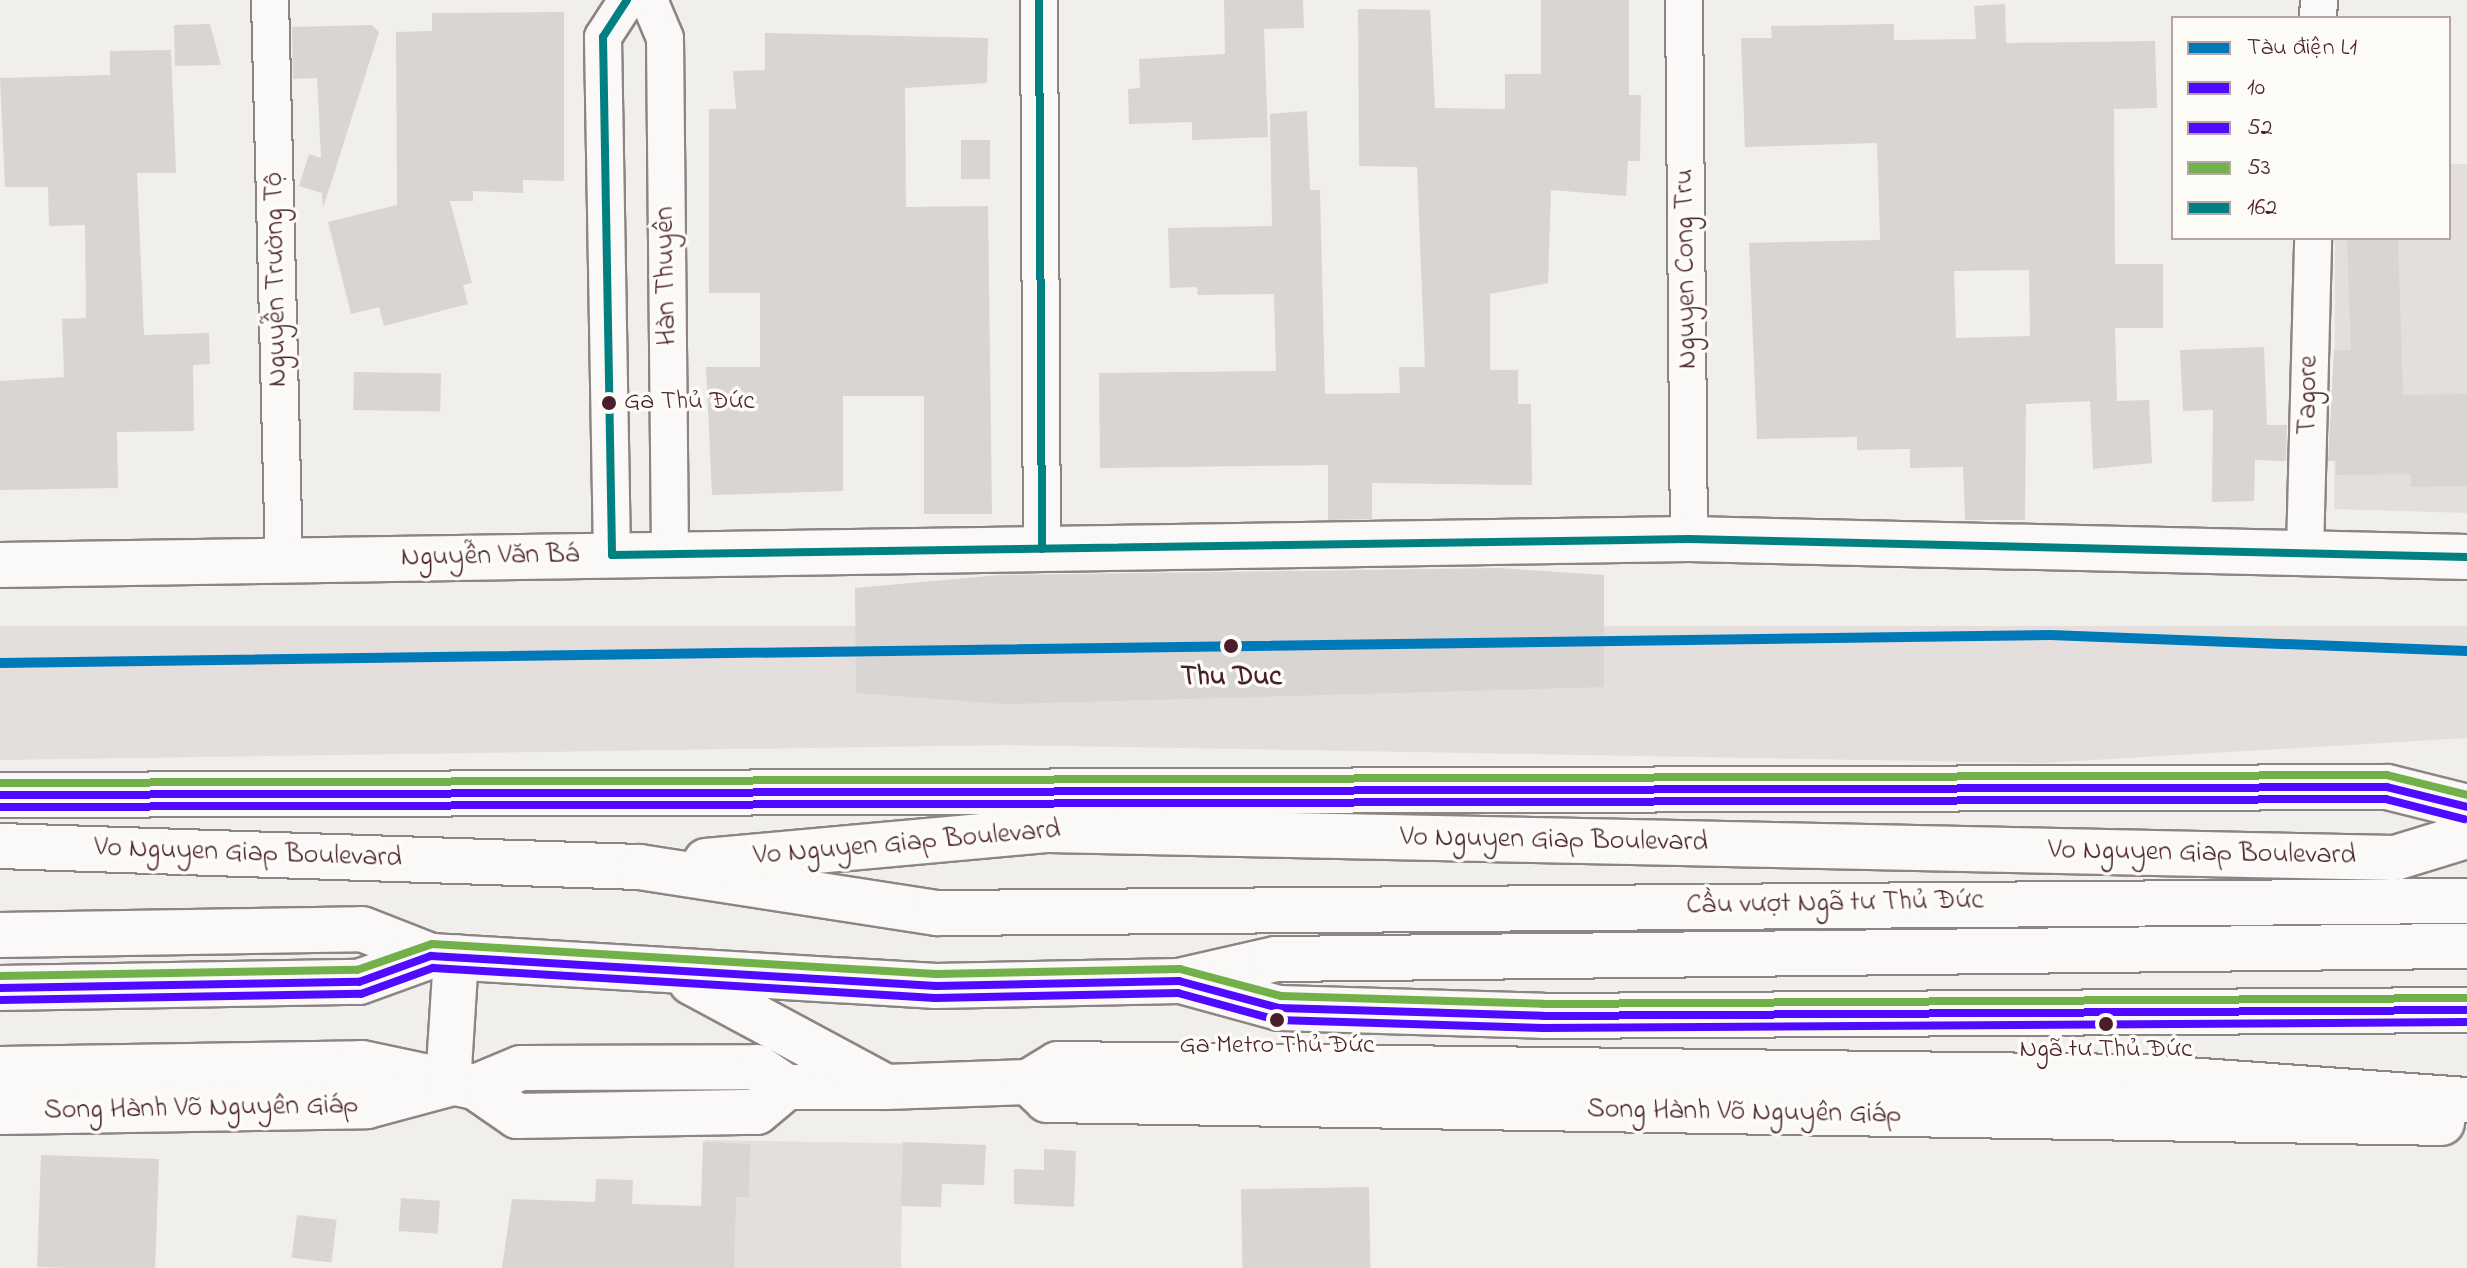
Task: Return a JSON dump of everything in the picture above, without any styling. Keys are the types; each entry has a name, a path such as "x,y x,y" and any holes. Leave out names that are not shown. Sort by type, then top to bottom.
{"main road":[{"name":"Nguyễn Văn Bá","path":"0,565 1689,539 2467,557"},
{"name":"Vo Nguyen Giap Boulevard","path":"0,795 2387,787 2467,807"},
{"name":"Vo Nguyen Giap Boulevard","path":"640,867 1049,830 2395,858 2467,836"},
{"name":"Vo Nguyen Giap Boulevard","path":"0,846 640,867 937,913 1203,911"},
{"name":"Cầu vượt Ngã tư Thủ Đức","path":"1203,911 2467,901"},
{"path":"0,935 362,929 444,956 674,974 936,986 1194,976 1279,1008 1543,1016 2467,1010"},
{"name":"Cầu vượt Ngã tư Thủ Đức","path":"1194,976 1276,959 2467,946"},
{"path":"0,988 359,982 444,956"},
{"path":"444,956 461,1086"},
{"path":"674,974 785,1027 886,1087"},
{"name":"Song Hành Võ Nguyên Giáp","path":"0,1069 362,1063 461,1086 517,1116 757,1112 787,1087 1028,1082 1058,1064 1989,1074 2467,1100"},
{"name":"Song Hành Võ Nguyên Giáp","path":"1028,1082 1047,1100 1395,1110 2467,1121"},
{"name":"Song Hành Võ Nguyên Giáp","path":"0,1112 367,1106 461,1086"}],"street":[{"name":"Nguyễn Trường Tộ","path":"270,0 284,560"},
{"path":"612,555 603,37 627,0"},
{"name":"Hàn Thuyên","path":"649,0 665,38 670,554"},
{"path":"1039,0 1042,549"},
{"name":"Nguyen Cong Tru","path":"1684,0 1689,539"},
{"name":"Tagore","path":"2305,551 2313,240"}],"shaded area":[{"path":"2451,164 2467,164 2467,513 2334,509 2335,240 2451,240"},
{"path":"0,626 2467,626 2467,738 2043,763 1007,745 0,760"},
{"path":"705,1140 903,1143 901,1268 703,1268"}],"building":[{"path":"1224,0 1303,0 1304,28 1264,29 1268,137 1192,140 1192,122 1129,124 1128,89 1140,88 1139,59 1225,54"},
{"path":"1541,0 1629,0 1629,95 1641,95 1640,161 1628,161 1626,196 1551,190 1548,283 1490,294 1490,370 1518,370 1518,404 1531,404 1532,485 1372,483 1372,519 1328,520 1328,465 1100,468 1099,373 1276,371 1274,294 1198,295 1197,287 1170,288 1168,228 1272,226 1270,114 1307,111 1310,190 1320,190 1325,394 1400,393 1399,367 1425,367 1417,167 1359,166 1358,9 1430,10 1435,108 1505,109 1505,74 1541,74"},
{"path":"2005,4 2006,43 2155,41 2157,108 2114,109 2115,264 2163,264 2163,328 2115,328 2117,401 2149,400 2152,463 2093,469 2090,401 2026,404 2025,520 1965,520 1963,467 1910,468 1910,449 1857,450 1857,437 1757,439 1749,243 1880,240 1877,143 1745,147 1741,38 1772,38 1771,26 1894,24 1894,40 1976,39 1974,6","holes":["2029,270 2030,336 1956,338 1954,271"]},
{"path":"564,12 564,181 523,180 523,193 473,191 473,201 450,201 472,283 463,285 468,304 384,326 379,307 351,314 328,222 397,205 396,32 432,31 432,13"},
{"path":"210,24 221,65 175,66 174,25"},
{"path":"372,25 379,32 323,208 322,193 299,186 309,154 321,158 317,78 293,79 292,27"},
{"path":"765,33 988,38 987,83 905,88 906,207 988,206 992,514 924,514 924,396 843,396 843,491 712,495 706,367 760,367 760,293 709,293 709,109 736,109 733,71 765,70"},
{"path":"171,50 176,173 137,173 144,335 209,333 210,364 193,365 194,431 117,432 118,488 0,490 0,381 64,377 62,319 86,318 85,225 49,226 48,187 5,187 0,78 110,75 110,51"},
{"path":"961,140 990,140 990,179 961,179"},
{"path":"2347,240 2398,240 2403,395 2467,394 2467,486 2411,487 2411,474 2336,475 2336,461 2328,461 2334,350 2351,350"},
{"path":"2264,347 2267,425 2287,425 2286,461 2255,460 2254,501 2212,502 2213,410 2183,411 2180,350"},
{"path":"354,372 441,374 440,412 353,410"},
{"path":"1499,568 1604,575 1604,687 1004,704 856,693 855,588 1000,575"},
{"path":"703,1142 750,1144 749,1197 736,1197 734,1268 502,1268 512,1199 595,1202 596,1179 633,1180 632,1204 701,1206"},
{"path":"903,1142 986,1145 984,1185 942,1184 941,1207 901,1206"},
{"path":"1044,1149 1076,1151 1074,1207 1014,1204 1014,1169 1044,1170"},
{"path":"41,1155 159,1159 155,1268 37,1267"},
{"path":"1369,1187 1370,1268 1242,1268 1241,1189"},
{"path":"401,1198 440,1201 438,1234 399,1231"},
{"path":"297,1215 337,1220 331,1263 292,1258"}],"metro line":[{"name":"L1","path":"0,663 2050,635 2467,651"}],"transit line":[{"name":"162","path":"627,0 603,37 612,555 1689,539 2467,557"},
{"name":"162","path":"1039,0 1042,549"},
{"name":"53","path":"0,783 2387,775 2467,795"},
{"name":"10","path":"0,795 2387,787 2467,807"},
{"name":"52","path":"0,807 2386,799 2464,819"},
{"name":"53","path":"0,976 357,970 432,944 936,974 1180,969 1281,996 1543,1004 2467,998"},
{"name":"10","path":"0,988 359,982 431,956 936,986 1179,981 1279,1008 1543,1016 2467,1010"},
{"name":"52","path":"0,1000 361,994 433,968 935,998 1178,993 1277,1020 1543,1028 2467,1022"}],"place":[{"name":"Ga Thủ Đức","path":"609,403"},
{"name":"Thu Duc","path":"1231,646"},
{"name":"Ga Metro Thủ Đức","path":"1277,1020"},
{"name":"Ngã tư Thủ Đức","path":"2106,1024"}]}
